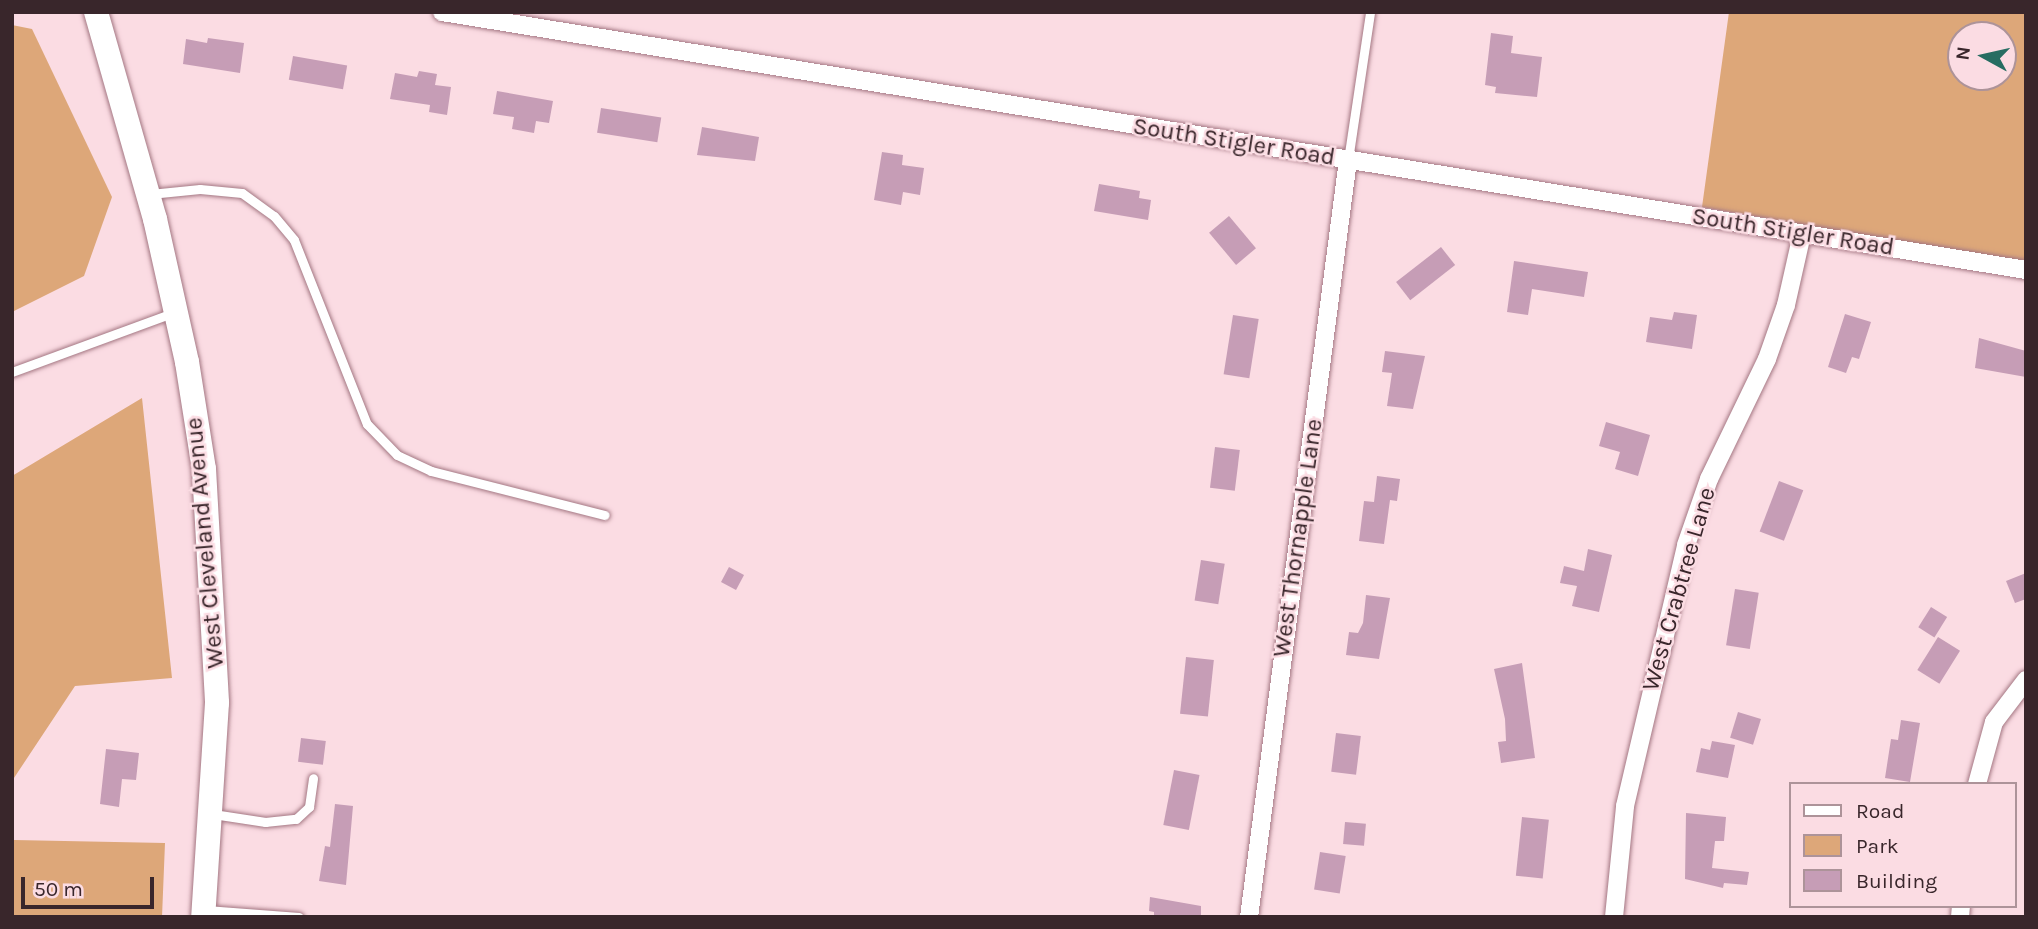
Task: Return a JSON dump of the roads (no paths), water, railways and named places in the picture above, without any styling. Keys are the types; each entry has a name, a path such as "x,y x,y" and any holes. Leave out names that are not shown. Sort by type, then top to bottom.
{"main road":[{"name":"West Cleveland Avenue","path":"96,12 148,195 187,362 208,517 217,703 213,814 204,914"}],"street":[{"name":"South Stigler Road","path":"442,12 2026,270"},
{"name":"West Thornapple Lane","path":"1250,917 1348,160"},
{"name":"West Crabtree Lane","path":"1614,917 1625,806 1683,557 1709,479 1767,359 1789,295 1802,234"},
{"path":"1977,782 1985,743 2012,693 2026,680"}],"lane":[{"path":"1348,160 1370,12"},
{"path":"148,195 200,189 242,193 274,216 294,240 367,424 397,455 431,471 605,515"},
{"path":"12,372 175,312"},
{"path":"213,814 265,822 296,818 309,807 313,778"},
{"path":"204,914 299,917"}]}
